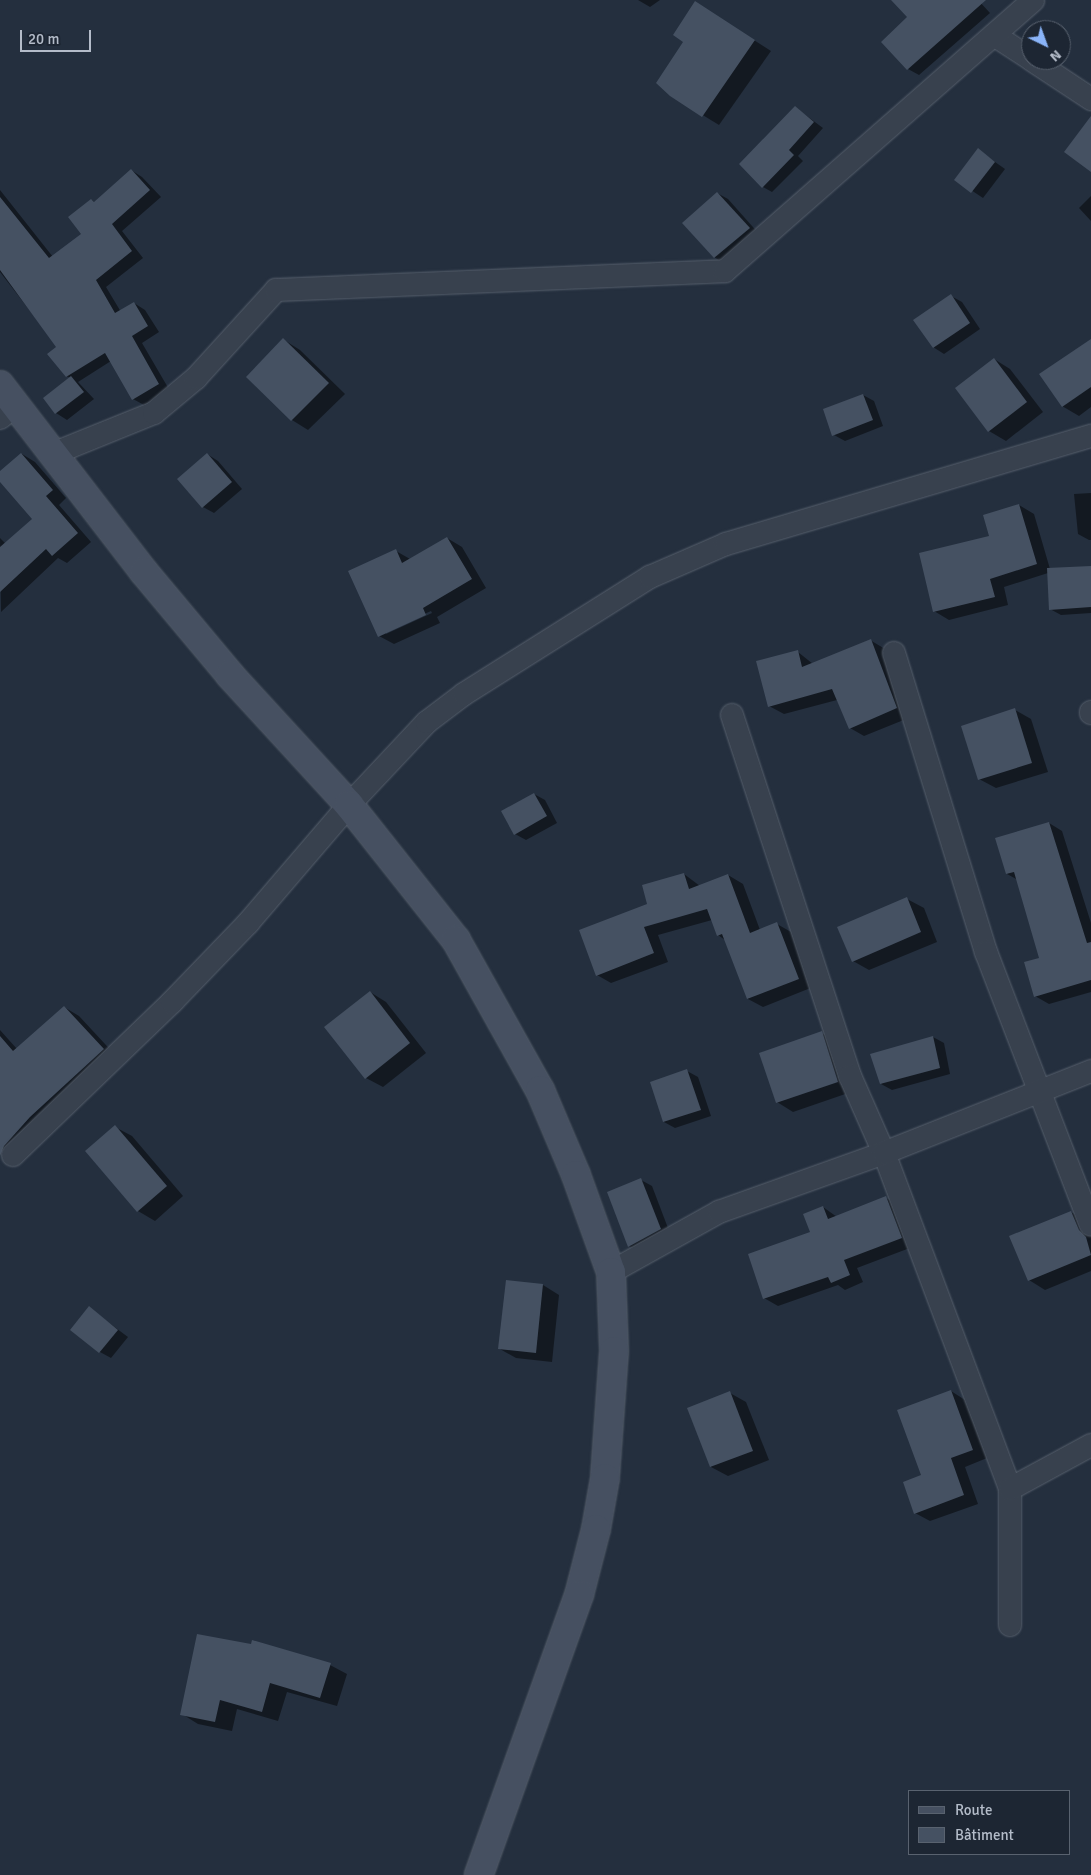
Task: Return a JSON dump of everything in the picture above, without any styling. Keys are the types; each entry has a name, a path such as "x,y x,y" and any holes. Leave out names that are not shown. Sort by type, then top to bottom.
{"street":[{"path":"54,453 154,413 196,378 276,290 724,271 1033,0"},
{"path":"994,34 1021,52"},
{"path":"1047,70 1091,99"},
{"path":"5,403 54,453 144,572 224,667 349,805 456,940 540,1090 576,1175 611,1272 614,1351 605,1478 596,1530 579,1595 479,1875"},
{"path":"13,1155 179,995 248,923 349,805 427,722 464,694 650,577 726,544 1091,436"},
{"path":"894,653 986,952 1041,1090 1091,1225"},
{"path":"732,715 823,1000 850,1076 884,1153 1010,1489 1010,1625"},
{"path":"611,1272 719,1212 884,1153 1091,1071"},
{"path":"1010,1489 1091,1445"}],"building":[{"path":"891,0 986,0 907,70 881,42 907,17"},
{"path":"695,1 755,40 702,117 670,96 656,83 683,42 673,35"},
{"path":"795,106 814,122 789,150 794,155 762,188 739,164"},
{"path":"1091,116 1091,172 1064,152"},
{"path":"978,148 995,162 971,193 954,180"},
{"path":"131,169 150,190 112,224 132,251 96,280 115,313 134,302 148,326 132,336 159,384 132,400 105,353 66,377 47,354 56,347 0,270 0,197 49,258 81,234 68,217 91,199 94,202"},
{"path":"717,192 750,228 714,258 682,223"},
{"path":"951,294 970,323 933,348 913,320"},
{"path":"283,338 329,383 291,421 246,377"},
{"path":"1091,339 1091,387 1062,407 1039,374"},
{"path":"994,358 1027,402 988,432 955,388"},
{"path":"71,376 84,392 55,414 43,398"},
{"path":"863,394 873,420 832,436 823,409"},
{"path":"21,453 53,490 46,496 78,533 52,556 46,549 0,592 0,547 32,519 0,482 0,471"},
{"path":"207,453 232,482 202,508 177,479"},
{"path":"1019,504 1037,564 990,579 995,597 933,612 919,553 989,536 983,515"},
{"path":"447,537 472,579 423,608 426,615 378,637 348,571 396,549 402,563"},
{"path":"1091,566 1091,607 1049,610 1047,568"},
{"path":"871,639 897,708 849,729 832,689 768,707 756,661 798,650 802,667"},
{"path":"1015,708 1032,763 978,780 961,726"},
{"path":"534,793 547,816 514,835 501,811"},
{"path":"1049,822 1087,943 1091,942 1091,980 1034,997 1024,962 1039,958 1014,872 1006,874 995,838"},
{"path":"684,873 689,889 728,874 750,933 777,922 799,979 747,999 722,934 717,936 707,909 644,927 654,953 596,976 579,930 647,904 642,885"},
{"path":"907,897 921,932 852,962 837,927"},
{"path":"370,991 410,1043 365,1079 324,1027"},
{"path":"64,1006 104,1049 30,1117 4,1146 0,1156 0,1036 13,1051"},
{"path":"822,1031 838,1082 776,1103 759,1053"},
{"path":"933,1036 940,1068 880,1084 870,1054"},
{"path":"687,1069 701,1110 663,1122 650,1082"},
{"path":"115,1125 167,1186 137,1212 85,1151"},
{"path":"641,1178 661,1229 628,1247 607,1192"},
{"path":"886,1196 902,1238 844,1260 850,1275 831,1283 828,1277 763,1299 748,1254 810,1232 803,1214 823,1206 828,1219"},
{"path":"1071,1211 1079,1230 1086,1237 1091,1255 1028,1281 1009,1236"},
{"path":"506,1280 543,1284 536,1353 498,1349"},
{"path":"89,1306 118,1330 99,1353 70,1330"},
{"path":"951,1390 973,1450 951,1458 964,1495 914,1514 903,1482 921,1475 897,1410"},
{"path":"730,1391 753,1451 710,1467 687,1408"},
{"path":"197,1634 251,1644 252,1640 331,1663 320,1698 270,1683 262,1712 220,1700 215,1722 180,1715"}]}
